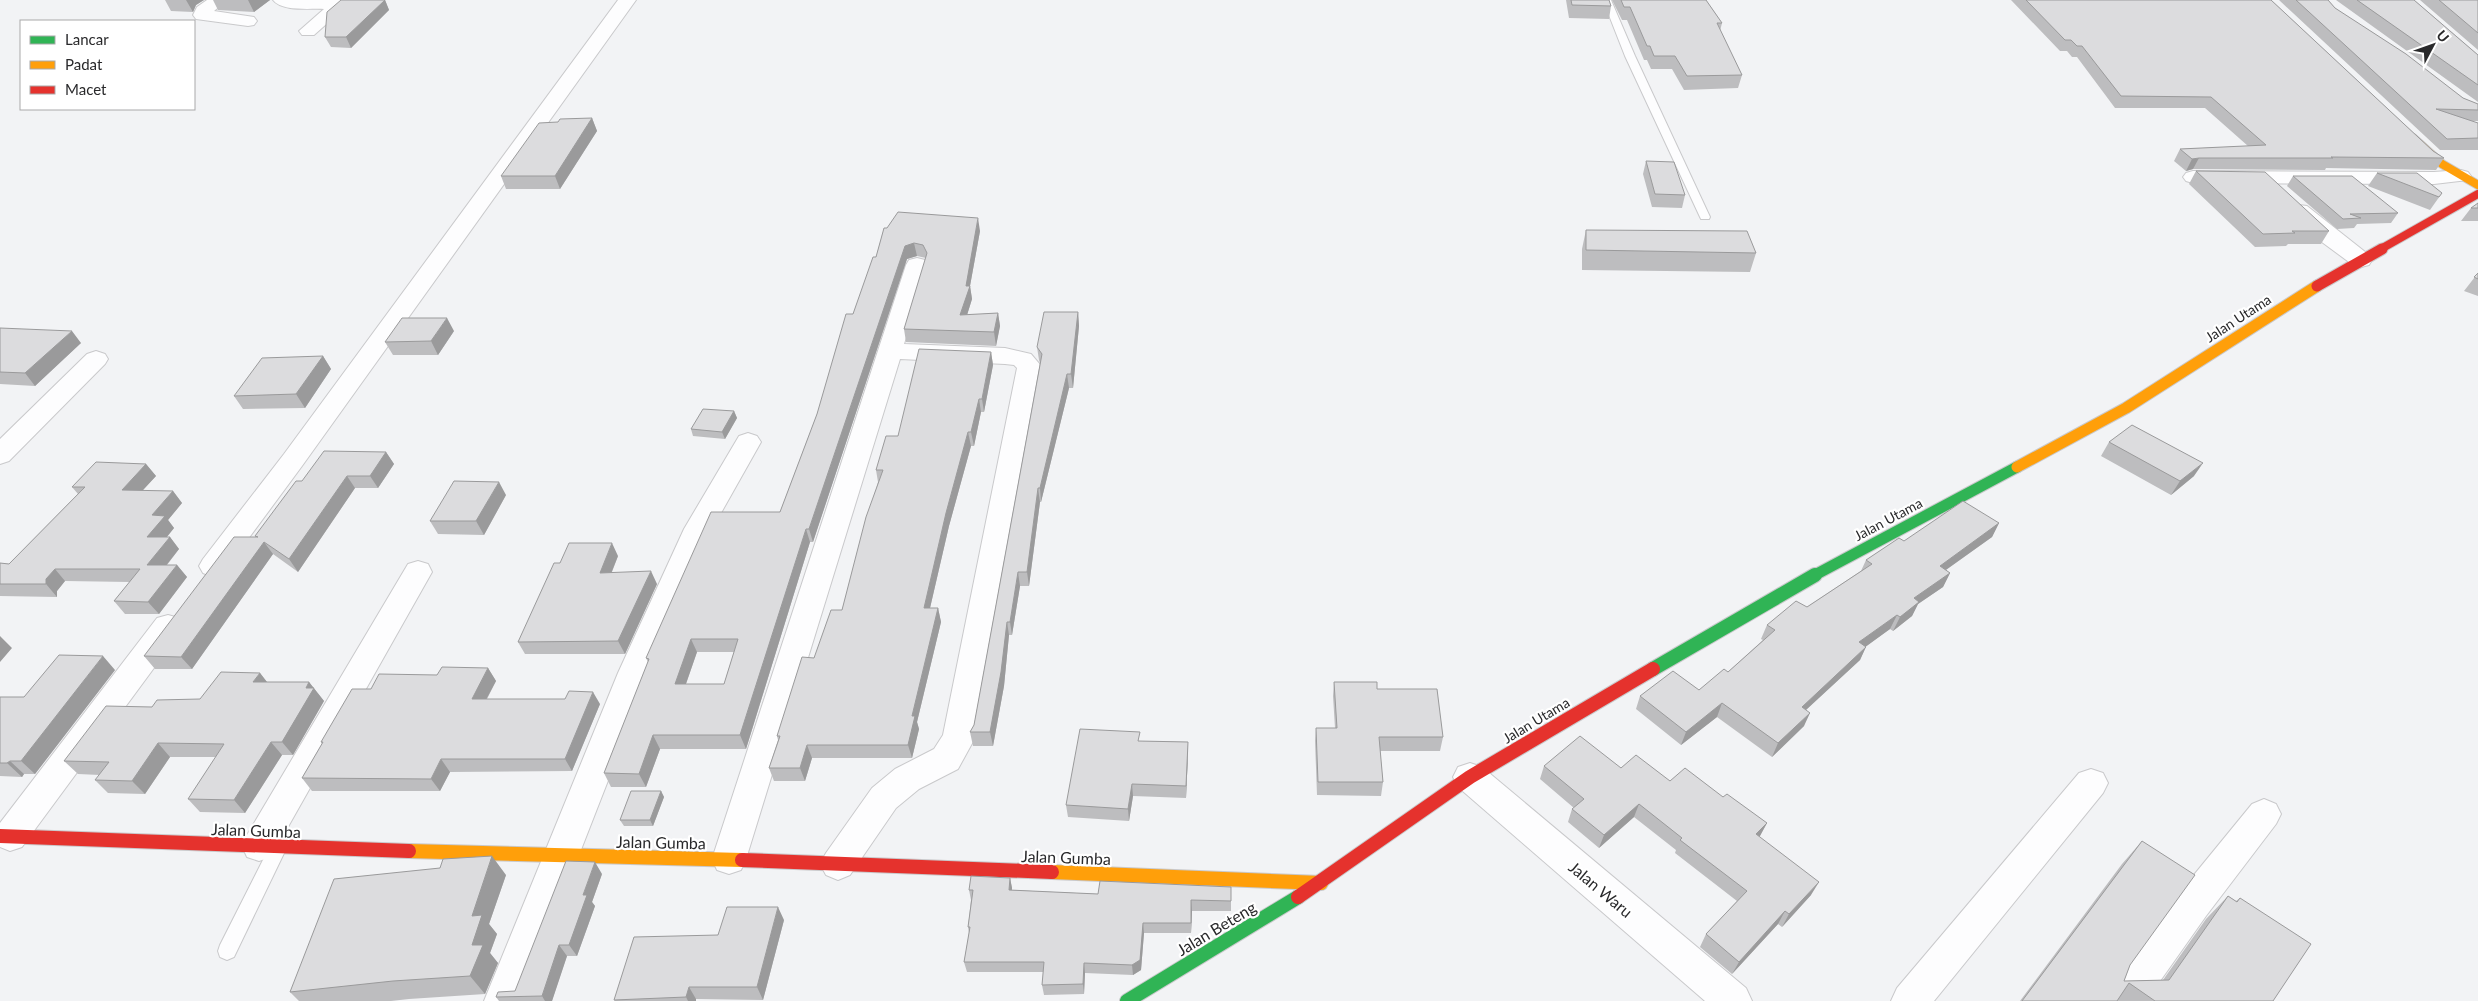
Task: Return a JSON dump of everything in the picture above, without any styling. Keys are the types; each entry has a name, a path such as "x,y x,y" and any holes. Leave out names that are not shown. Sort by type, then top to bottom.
{"street":[{"path":"218,0 203,11 202,14 248,21"},
{"path":"282,0 347,4 308,31"},
{"path":"197,587 299,452 627,0"},
{"path":"2405,130 2434,157 2472,178"},
{"path":"2193,177 2472,178"},
{"path":"2264,177 2319,229 2361,260"},
{"name":"Jalan Utama","path":"1321,883 1470,777 1780,594 2126,408 2308,291 2478,194"},
{"path":"729,859 917,265"},
{"path":"838,864 884,798 907,780 946,759 959,738 1030,367 1022,359 1005,356 891,350"},
{"path":"0,455 96,359"},
{"path":"503,1001 634,673 698,530 748,442"},
{"path":"269,847 418,572"},
{"path":"5,836 180,611"},
{"name":"Jalan Waru","path":"1470,777 1733,1001"},
{"path":"1910,1001 2091,784"},
{"path":"2124,1001 2193,904 2264,814"},
{"name":"Jalan Gumba","path":"5,836 269,847 729,859 1321,883"},
{"name":"Jalan Beteng","path":"1127,1001 1321,883"}],"lane":[{"path":"1607,0 1630,56 1706,217"},
{"path":"227,951 269,847"}],"building":[{"path":"341,0 385,0 346,37 325,37 327,12"},
{"path":"1571,0 1609,0 1611,6 1572,5"},
{"path":"1621,0 1706,0 1722,23 1717,23 1742,75 1687,76 1675,56 1654,56 1650,46 1647,46 1630,7 1624,7"},
{"path":"2026,0 2271,0 2433,151 2444,158 2192,159 2180,149 2266,145 2211,97 2121,96 2082,46 2077,46 2071,40 2065,40"},
{"path":"2296,0 2328,0 2335,8 2406,54 2463,98 2478,104 2478,110 2436,109 2478,123 2478,138 2447,139"},
{"path":"2357,0 2414,0 2478,55 2478,85"},
{"path":"2439,0 2478,0 2478,33"},
{"path":"592,118 555,176 501,176 539,123 558,122 560,119"},
{"path":"1646,161 1674,162 1685,195 1655,194"},
{"path":"2196,171 2265,172 2329,231 2292,231 2295,233 2263,234"},
{"path":"2377,173 2417,173 2442,193 2439,197"},
{"path":"2293,176 2352,176 2398,213 2350,214 2361,218 2343,219"},
{"path":"2478,203 2478,208 2471,208"},
{"path":"898,212 978,218 966,286 970,286 960,315 998,313 994,332 904,329 927,253 923,245 914,243 905,246 809,529 806,529 740,735 653,735 639,774 604,773 649,659 646,658 711,512 780,512 817,414 846,314 853,314 873,257 876,257 884,228 887,228","holes":["691,639 738,639 724,684 675,684"]},
{"path":"1586,230 1747,231 1756,253 1586,250"},
{"path":"1044,312 1078,312 1071,374 1067,374 1040,488 1038,488 1027,572 1018,572 1010,622 1007,622 1001,672 990,732 970,732 974,725 1042,354 1037,347"},
{"path":"402,318 447,318 431,341 385,342"},
{"path":"0,328 72,331 25,373 0,372"},
{"path":"919,349 991,352 982,399 979,399 971,432 968,432 946,513 924,608 938,608 912,716 915,716 908,745 807,745 800,768 769,768 802,657 814,658 831,610 842,610 866,517 883,470 876,470 886,436 898,436"},
{"path":"323,356 296,394 234,396 262,358"},
{"path":"703,409 734,411 722,432 691,429"},
{"path":"2132,425 2203,463 2180,481 2109,442"},
{"path":"324,451 386,452 370,476 347,476 289,559 264,542 181,657 144,656 234,537 258,537 255,536 296,481 302,481"},
{"path":"96,462 146,464 122,490 173,491 152,515 165,516 147,537 170,537 147,565 177,565 148,602 114,601 140,569 55,569 46,579 46,584 0,584 0,563 9,564 85,487 72,487"},
{"path":"454,481 499,482 476,521 430,521"},
{"path":"1963,501 1999,523 1940,566 1950,573 1914,598 1919,602 1900,617 1897,615 1859,642 1866,647 1802,707 1810,713 1778,743 1722,703 1686,732 1640,696 1673,671 1699,690 1724,669 1728,672 1775,630 1767,625 1796,601 1807,607 1872,564 1866,560 1899,538 1904,541"},
{"path":"569,543 612,543 600,573 651,571 618,641 518,642 554,563 560,563"},
{"path":"59,655 103,656 21,761 0,763 0,697 24,697"},
{"path":"442,667 488,668 472,699 565,699 569,691 593,692 565,759 441,759 431,779 302,778 352,689 371,689 379,674 437,675"},
{"path":"221,672 260,673 253,682 309,682 306,688 314,688 282,742 271,742 234,800 188,799 224,744 158,743 132,781 95,780 109,762 64,761 106,706 152,707 157,700 200,699"},
{"path":"1334,682 1377,682 1377,689 1437,689 1443,737 1379,737 1383,782 1318,782 1316,728 1337,728"},
{"path":"1080,729 1140,732 1138,741 1188,742 1186,786 1132,784 1128,809 1066,805"},
{"path":"1580,736 1621,768 1636,755 1670,781 1685,768 1723,797 1727,794 1767,823 1756,834 1819,882 1789,914 1785,911 1739,962 1706,934 1747,891 1680,840 1682,838 1639,804 1604,835 1572,809 1584,799 1544,766"},
{"path":"631,791 661,791 650,820 620,820"},
{"path":"2142,841 2195,875 2130,965 2124,981 2169,980 2228,896 2237,902 2240,898 2311,944 2273,1001 2155,1001 2129,983 2117,1001 2022,1001"},
{"path":"492,856 472,916 482,915 472,945 483,945 470,976 393,981 290,992 334,879 440,868 443,859"},
{"path":"566,861 595,862 583,895 587,895 569,945 559,945 542,996 496,997 498,992 515,991"},
{"path":"971,876 1010,878 1009,890 1098,894 1100,881 1231,887 1231,901 1191,900 1191,923 1143,923 1140,960 1132,965 1084,963 1083,984 1042,985 1044,962 964,962 970,927 968,927 973,890 969,890"},
{"path":"727,907 778,907 757,987 689,987 686,997 614,1000 634,937 718,935"}],"traffic: fast":[{"path":"1653,669 1780,594 2017,467"},
{"path":"1127,1001 1298,897"}],"traffic: slow":[{"path":"2413,138 2442,164 2478,185"},
{"path":"2017,467 2126,408 2317,286"},
{"path":"409,851 742,860"},
{"path":"1052,872 1321,883"}],"traffic: jam":[{"path":"2317,286 2478,194"},
{"path":"1298,897 1470,777 1653,669"},
{"path":"0,836 409,851"},
{"path":"742,860 1052,872"}]}
